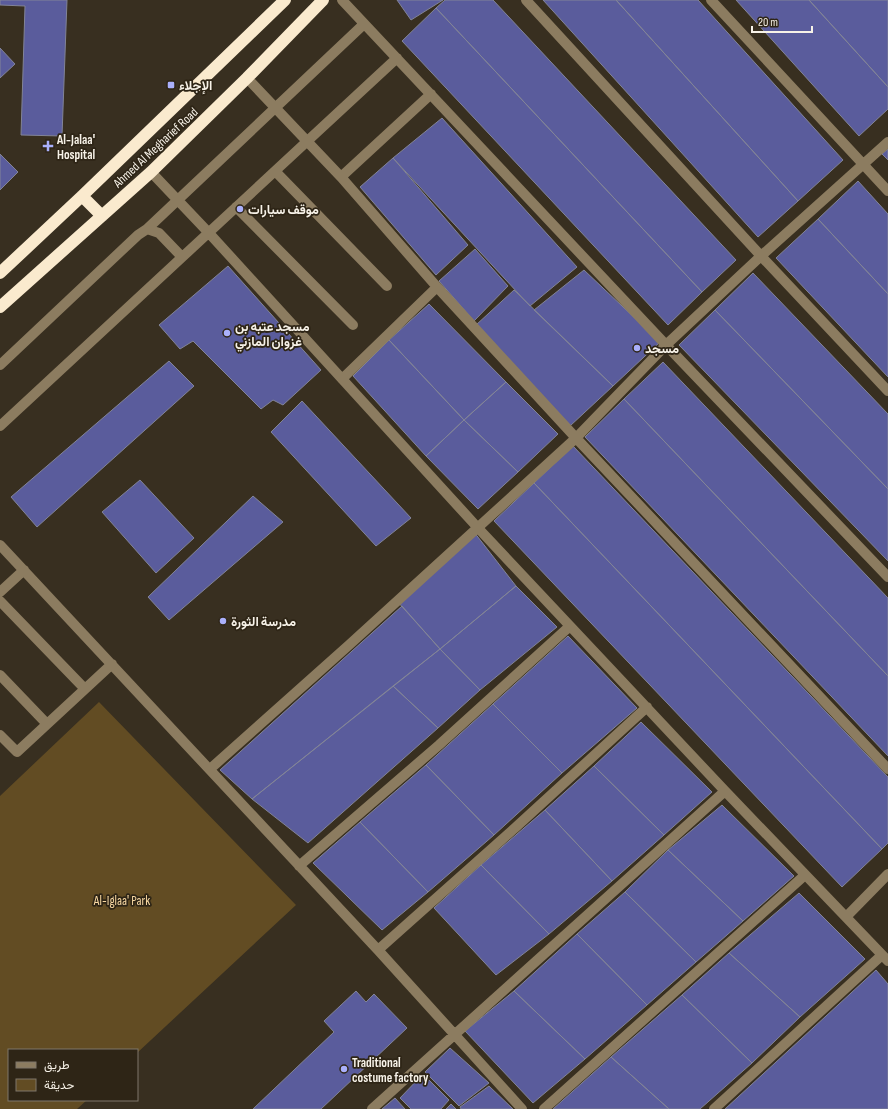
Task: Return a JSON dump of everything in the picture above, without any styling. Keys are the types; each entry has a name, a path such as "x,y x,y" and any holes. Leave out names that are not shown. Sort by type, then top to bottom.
{"highway":[{"name":"Ahmed Al Megharief Road","path":"0,273 285,0"},
{"name":"Ahmed Al Megharief Road","path":"0,307 151,172 247,78 323,0"},
{"path":"82,196 102,216"}],"street":[{"path":"342,0 666,345 888,577"},
{"path":"526,0 761,256 888,391"},
{"path":"711,0 888,191"},
{"path":"0,365 138,235 147,229 178,200 364,24"},
{"path":"0,426 397,58"},
{"path":"247,78 341,177 437,287 576,438 888,769"},
{"path":"341,177 431,94"},
{"path":"210,769 576,438 666,345 761,256 888,142"},
{"path":"275,171 387,286"},
{"path":"151,172 208,232 478,528 725,791 885,958 714,1109"},
{"path":"236,207 353,325"},
{"path":"147,229 159,234 182,257"},
{"path":"342,379 437,287"},
{"path":"0,545 378,950 522,1109"},
{"path":"0,592 24,570"},
{"path":"0,601 85,689"},
{"path":"299,866 439,744 570,626"},
{"path":"0,735 17,752 112,664"},
{"path":"0,676 47,724"},
{"path":"378,950 516,827 647,707"},
{"path":"372,1109 725,791"},
{"path":"846,917 888,874"},
{"path":"544,1109 805,875"}],"green space":[{"name":"Al-Iglaa' Park","path":"99,702 296,905 138,1052 138,1049 8,1049 8,1101 86,1101 77,1109 0,1109 0,796"}],"building":[{"path":"0,0 67,0 62,136 21,135 25,6 0,5"},
{"path":"397,0 443,0 411,20"},
{"path":"445,0 493,0 736,260 702,292 436,8"},
{"path":"543,0 616,0 798,201 758,237"},
{"path":"616,0 698,0 843,160 798,201"},
{"path":"736,0 809,0 888,87 888,109 859,136"},
{"path":"809,0 888,0 888,87"},
{"path":"436,8 702,292 668,325 402,41"},
{"path":"0,48 15,64 0,78"},
{"path":"442,118 577,267 530,306 393,158"},
{"path":"888,149 888,160 882,154"},
{"path":"0,154 18,172 0,190"},
{"path":"393,158 468,245 436,275 360,187"},
{"path":"858,181 888,214 888,294 818,219"},
{"path":"818,219 888,294 888,377 776,258"},
{"path":"475,249 508,286 474,321 439,281"},
{"name":"مسجد عتبه بن غزوان المازني","path":"228,266 321,370 283,405 273,400 261,409 193,341 180,349 159,325"},
{"path":"584,270 660,342 613,386 534,310"},
{"path":"753,273 888,414 888,489 715,310"},
{"path":"514,290 613,386 570,426 476,325"},
{"path":"429,304 506,382 464,420 389,340"},
{"path":"715,310 888,489 888,561 679,345"},
{"path":"389,340 464,420 426,456 353,376"},
{"path":"169,361 194,386 37,527 11,497"},
{"path":"663,362 888,598 888,676 624,399"},
{"path":"506,382 558,434 518,472 464,420"},
{"path":"624,399 888,676 888,756 585,437"},
{"path":"302,401 411,518 376,546 271,432"},
{"path":"464,420 518,472 478,509 426,456"},
{"path":"573,446 888,777 888,843 882,849 534,483"},
{"path":"140,480 194,538 156,573 102,512"},
{"path":"534,483 882,849 842,887 494,521"},
{"path":"253,496 283,522 169,620 148,597"},
{"path":"474,532 516,586 440,649 397,601"},
{"path":"516,586 557,627 480,690 440,649"},
{"path":"402,606 440,649 252,799 220,770"},
{"path":"568,636 637,708 562,773 493,704"},
{"path":"440,649 480,690 438,728 393,686"},
{"path":"393,686 438,728 308,843 252,799"},
{"path":"493,704 562,773 494,835 426,765"},
{"path":"641,722 712,792 664,835 594,766"},
{"path":"426,765 494,835 428,892 360,822"},
{"path":"594,766 664,835 612,881 545,810"},
{"path":"722,805 794,876 743,921 668,850"},
{"path":"545,810 612,881 549,934 481,865"},
{"path":"360,822 428,892 382,930 313,863"},
{"path":"668,850 743,921 696,962 625,892"},
{"path":"481,865 549,934 496,975 434,908"},
{"path":"625,892 696,962 647,1005 577,934"},
{"path":"799,893 865,959 800,1017 729,953"},
{"path":"577,934 647,1005 585,1059 514,991"},
{"path":"729,953 800,1017 752,1063 682,995"},
{"path":"876,970 888,984 888,1109 725,1109"},
{"path":"356,991 366,1002 374,994 407,1028 321,1109 253,1109 334,1032 324,1021"},
{"path":"514,991 585,1059 533,1103 465,1031"},
{"path":"682,995 752,1063 700,1109 669,1109 611,1057"},
{"path":"450,1048 489,1083 459,1106 425,1072"},
{"path":"611,1057 669,1109 553,1109"},
{"path":"423,1074 449,1100 441,1109 411,1109 400,1098"},
{"path":"489,1086 513,1109 461,1109 460,1107"},
{"path":"395,1098 405,1109 382,1109"},
{"path":"451,1104 456,1109 446,1109"}],"place":[{"name":"الإجلاء","path":"171,85"},
{"name":"Al-Jalaa' Hospital","path":"48,146"},
{"name":"موقف سيارات","path":"240,209"},
{"name":"مسجد عتبه بن غزوان المازني","path":"227,333"},
{"name":"مسجد","path":"637,348"},
{"name":"مدرسة الثورة","path":"223,621"},
{"name":"Traditional costume factory","path":"344,1069"}]}
